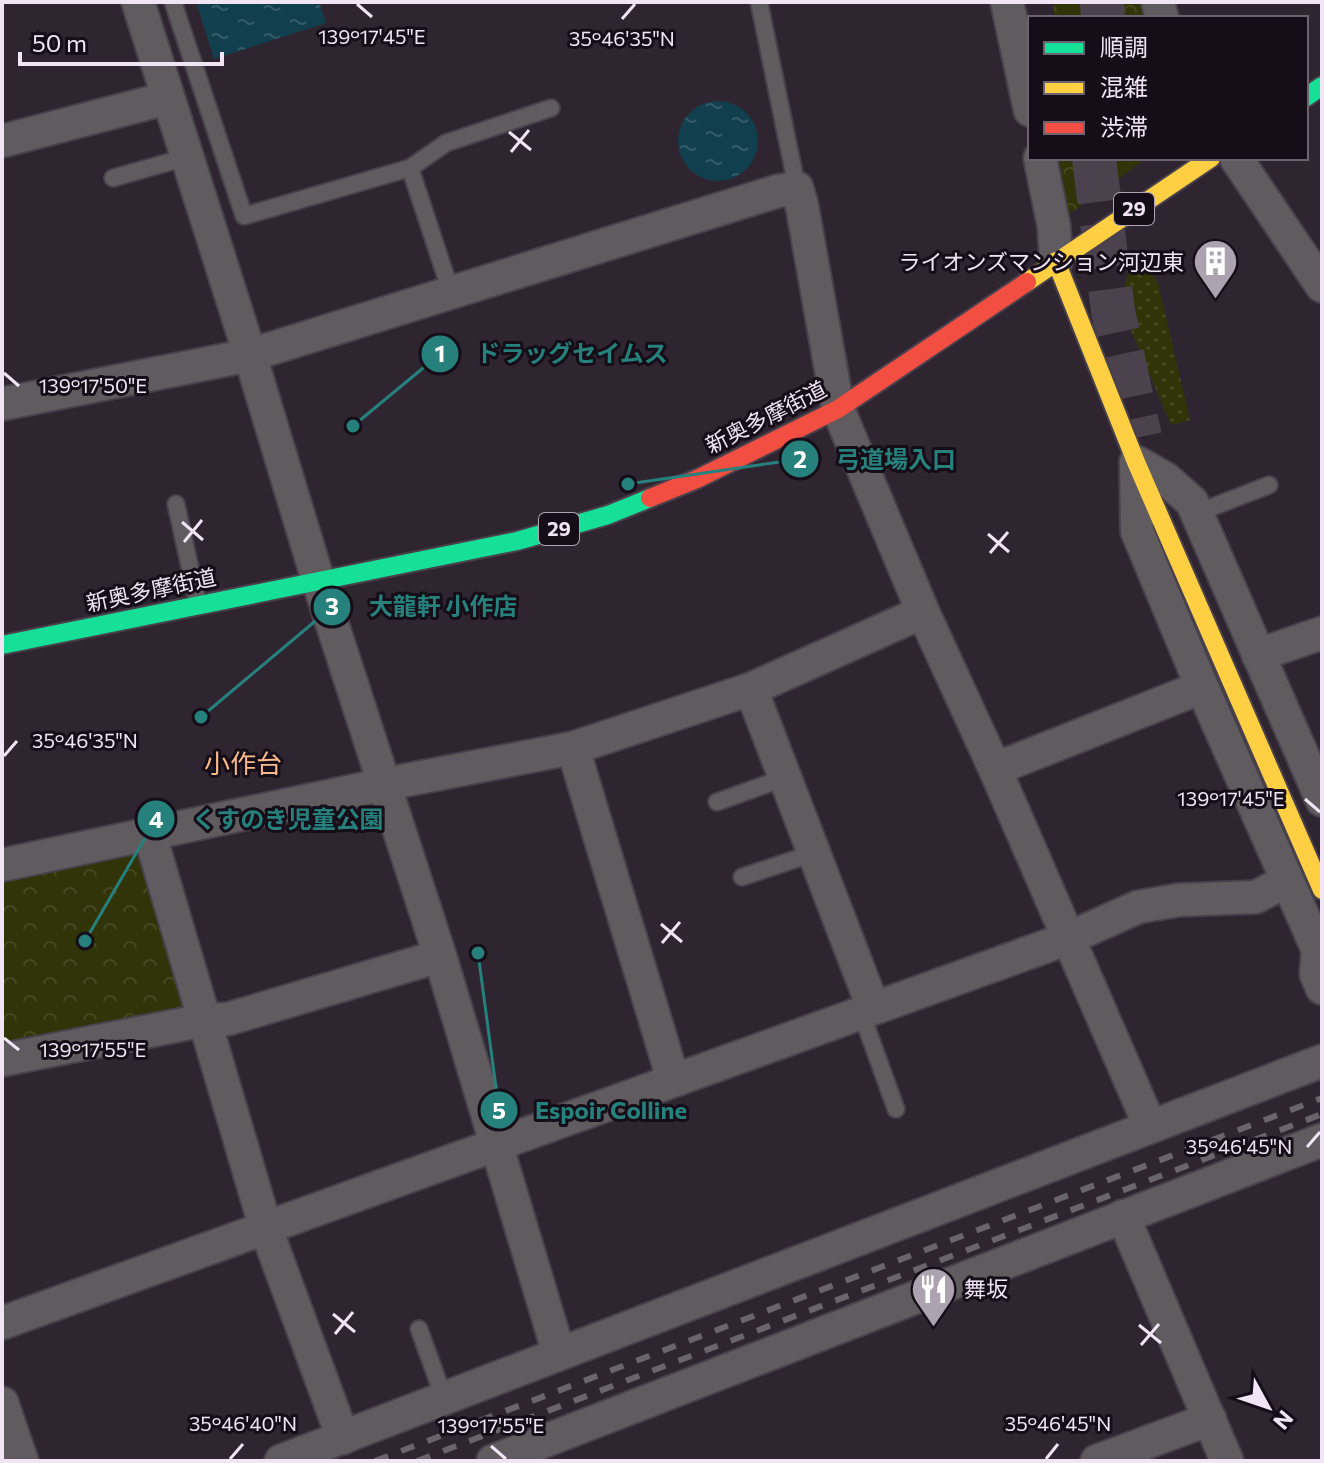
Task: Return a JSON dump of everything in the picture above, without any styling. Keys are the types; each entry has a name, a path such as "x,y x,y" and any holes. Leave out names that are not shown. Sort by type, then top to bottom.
{"main road":[{"name":"新奥多摩街道","path":"2,645 517,541 608,515 697,479 838,409 1208,160"},
{"path":"1056,261 1136,462 1322,890"}],"street":[{"path":"138,2 318,580 440,956 559,1354"},
{"path":"1007,2 1028,101"},
{"path":"2,141 168,98"},
{"path":"1040,160 1054,227 1056,261"},
{"path":"1237,160 1322,286"},
{"path":"2,404 250,355 778,191 797,188 838,409 923,612 995,769 1150,1126"},
{"path":"1136,462 1166,479 1192,502 1321,793"},
{"path":"1136,462 1137,531 1318,950 1316,974 1322,988"},
{"path":"2,865 573,748 751,689 923,612"},
{"path":"1258,655 1322,633"},
{"path":"995,769 1202,687"},
{"path":"751,689 873,1007"},
{"path":"573,748 673,1079"},
{"path":"150,835 266,1229 343,1438"},
{"path":"2,1323 1069,938 1138,907 1178,900 1256,897 1286,881"},
{"path":"2,1060 205,1020 228,1019 440,956"},
{"path":"281,1461 1322,1061"},
{"path":"493,1461 564,1448 1123,1216 1322,1140"},
{"path":"1123,1216 1227,1461"},
{"path":"2,1403 22,1461"},
{"path":"1097,1461 1210,1419"}],"lane":[{"path":"173,2 244,216 410,168 446,143 551,108"},
{"path":"759,2 797,188"},
{"path":"113,178 187,157"},
{"path":"410,168 451,292"},
{"path":"1197,513 1269,485"},
{"path":"176,504 198,605"},
{"path":"717,802 787,777"},
{"path":"742,877 814,853"},
{"path":"873,1007 866,1026 896,1109"},
{"path":"419,1329 444,1398"}],"green space":[{"path":"1053,2 1140,2 1144,16 1054,16"},
{"path":"1059,160 1144,160 1068,215 1060,183"},
{"path":"1144,254 1159,287 1190,420 1171,425 1119,302 1132,262"},
{"path":"134,849 144,858 188,1007 181,1016 2,1054 2,875"}],"water":[{"path":"196,2 319,2 326,23 214,59"},
{"path":"718,101 733,104 746,113 755,126 758,141 755,156 746,169 733,178 718,181 703,178 690,169 681,156 678,141 681,126 690,113 703,104"}],"tunnel":[{"path":"1102,2 1103,16"},
{"path":"1094,160 1113,311 1140,437"}],"railway":[{"path":"375,1461 1322,1098"},
{"path":"417,1461 1322,1114"}],"traffic: fast":[{"path":"1308,96 1322,86"},
{"path":"2,645 517,541 608,515 650,498"}],"traffic: slow":[{"path":"1027,282 1208,160"},
{"path":"1056,261 1136,462 1322,890"}],"traffic: jam":[{"path":"650,498 697,479 838,409 1027,282"}],"place":[{"name":"ライオンズマンション河辺東","path":"1215,301"},
{"name":"ドラッグセイムス","path":"353,426"},
{"name":"弓道場入口","path":"628,484"},
{"name":"大龍軒 小作店","path":"201,717"},
{"name":"くすのき児童公園","path":"85,941"},
{"name":"Espoir Colline","path":"478,953"},
{"name":"舞坂","path":"933,1328"}],"district":[{"name":"小作台","path":"243,764"}]}
